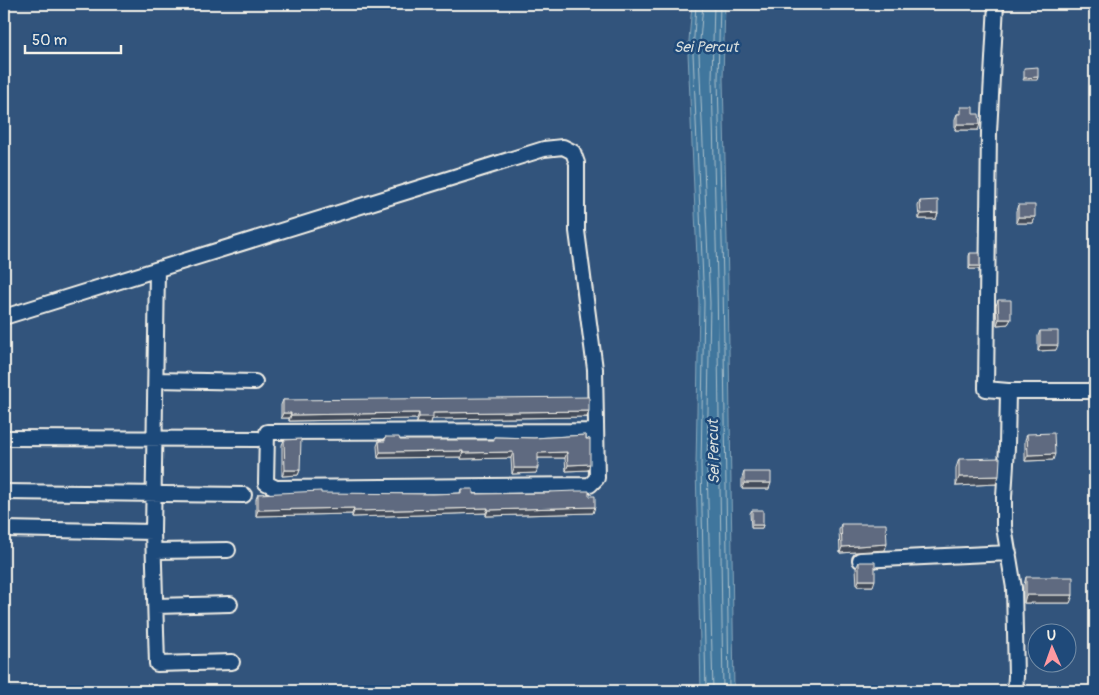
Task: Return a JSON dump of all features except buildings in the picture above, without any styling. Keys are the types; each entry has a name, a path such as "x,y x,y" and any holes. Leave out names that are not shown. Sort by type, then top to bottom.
{"street":[{"path":"996,4 989,132 986,389 1008,391 1095,391"},
{"path":"4,317 544,150 563,147 573,152 577,163 577,231 595,369 597,478 590,485 276,488 266,483 267,432 596,431"},
{"path":"157,270 153,532 157,664 232,662"},
{"path":"156,380 255,382"},
{"path":"1008,391 1004,527 1014,588 1015,691"},
{"path":"4,438 258,438"},
{"path":"4,492 244,494"},
{"path":"4,529 153,532"},
{"path":"154,551 228,550"},
{"path":"860,560 1009,553"},
{"path":"156,606 230,604"}],"water":[{"name":"Sei Percut","path":"692,4 725,4 723,79 734,691 701,691 696,465 699,303 688,53"}]}
